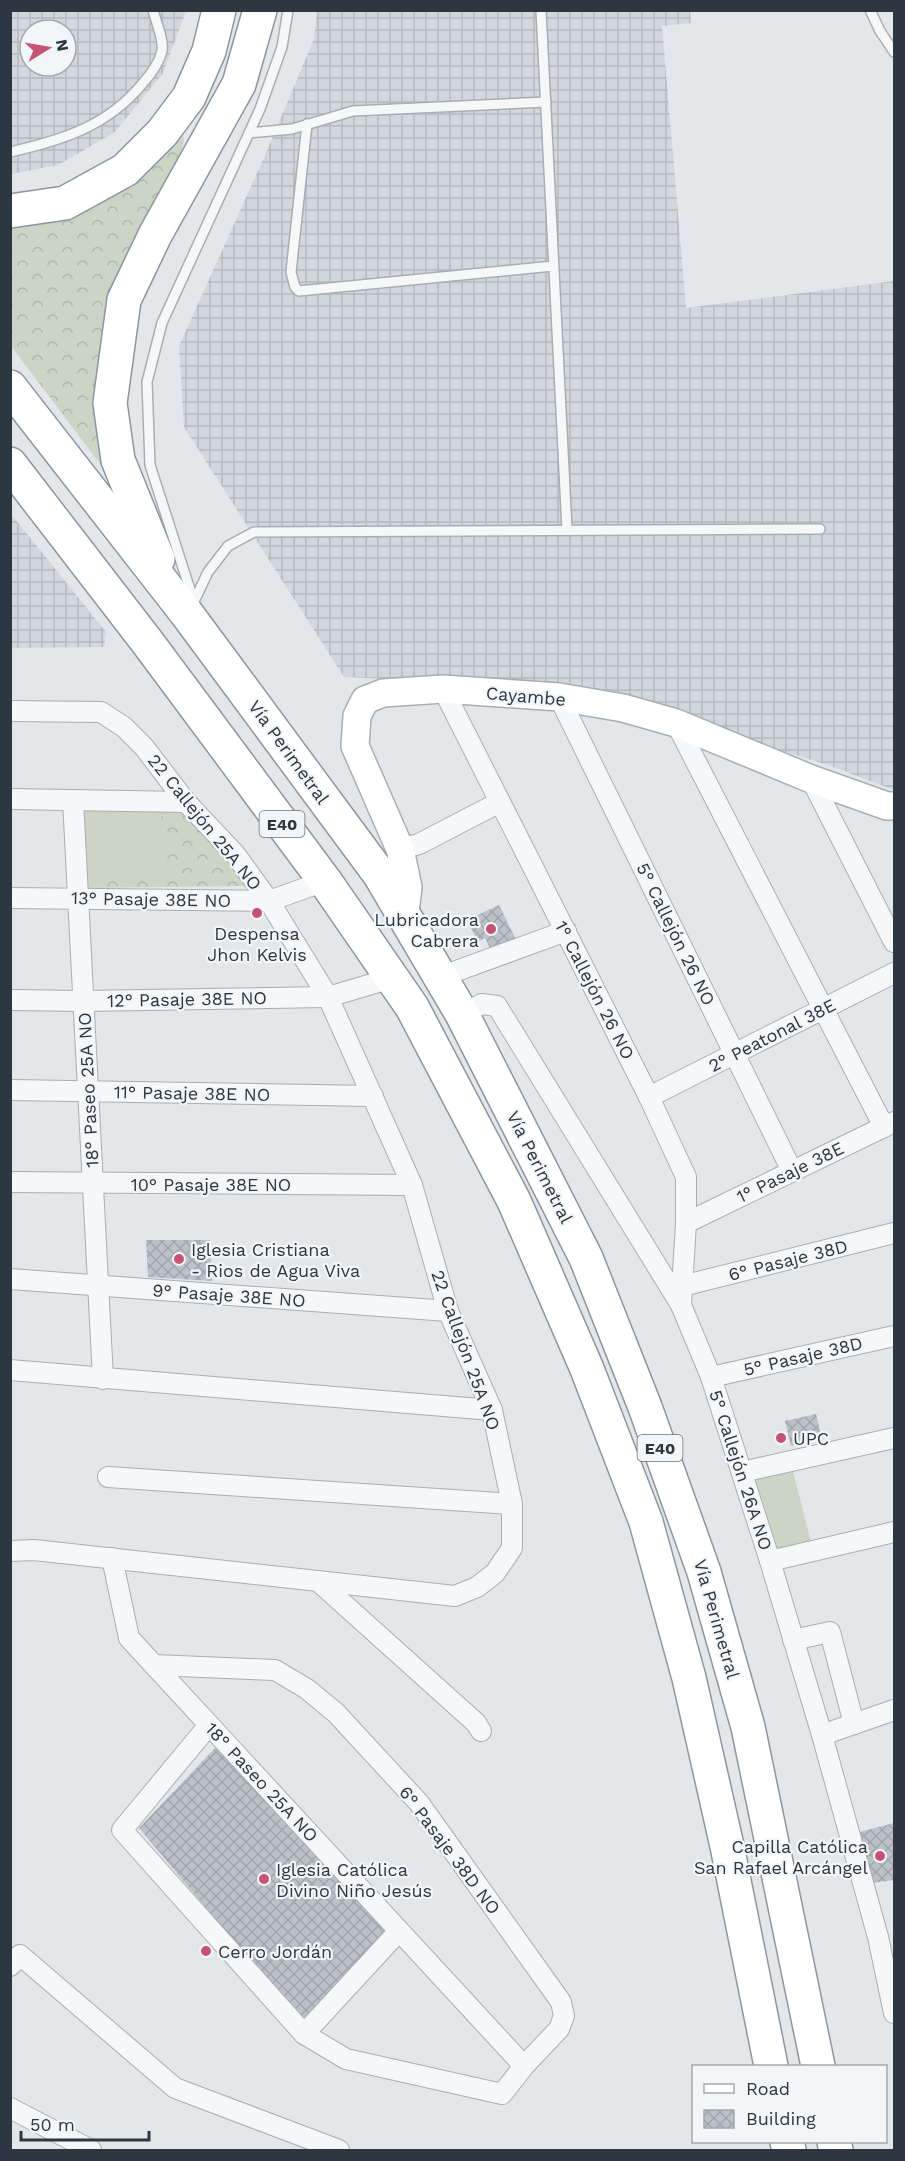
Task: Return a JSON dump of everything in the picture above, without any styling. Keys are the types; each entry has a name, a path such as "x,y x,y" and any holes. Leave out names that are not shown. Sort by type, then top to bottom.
{"highway":[{"path":"10,211 65,203 125,170 162,133 189,96 210,51 219,10"},
{"path":"185,604 118,460 110,402 113,369 124,300 155,235 239,84 260,10"},
{"name":"Vía Perimetral","path":"10,387 185,604 373,866 462,1014 586,1258 645,1407 704,1572 748,1727 818,2065"},
{"name":"E40","path":"10,464 148,643 325,881 412,1007 514,1201 587,1369 646,1522 689,1678 727,1846 771,2065"}],"street":[{"name":"Cayambe","path":"402,912 406,904 408,887 400,849 355,746 357,716 365,700 383,693 443,690 559,697 623,708 676,723 811,779 887,806 894,806"},
{"name":"1° Callejón 26 NO","path":"443,690 649,1097 686,1177 686,1223 681,1296"},
{"name":"5° Callejón 26 NO","path":"559,697 792,1171"},
{"name":"22 Callejón 25A NO","path":"10,711 100,712 124,727 144,747 186,802 235,854 269,901 328,997 412,1185 448,1311 492,1410 512,1504 512,1548 495,1573 477,1587 455,1596 34,1550 10,1551"},
{"path":"676,723 823,1009 889,1124"},
{"path":"811,779 894,942"},
{"path":"10,799 186,802"},
{"name":"18° Paseo 25A NO","path":"73,800 103,1379"},
{"path":"400,849 418,844 500,802"},
{"name":"13° Pasaje 38E NO","path":"10,898 269,901 325,881"},
{"path":"440,977 566,932"},
{"name":"2° Peatonal 38E","path":"649,1097 894,973"},
{"name":"12° Pasaje 38E NO","path":"10,1000 328,997 392,978"},
{"name":"5° Callejón 26A NO","path":"462,1014 482,1004 498,1006 681,1296 711,1377 742,1472 822,1735 878,1937 894,2013"},
{"name":"11° Pasaje 38E NO","path":"10,1090 373,1096"},
{"name":"1° Pasaje 38E","path":"686,1223 889,1124"},
{"name":"10° Pasaje 38E NO","path":"10,1182 412,1185"},
{"name":"6° Pasaje 38D","path":"681,1296 894,1233"},
{"name":"9° Pasaje 38E NO","path":"10,1279 448,1311"},
{"name":"5° Pasaje 38D","path":"711,1377 894,1336"},
{"path":"10,1371 492,1410"},
{"path":"742,1472 894,1438"},
{"path":"108,1477 512,1504"},
{"path":"770,1561 894,1532"},
{"path":"10,1538 34,1550"},
{"name":"18° Paseo 25A NO","path":"112,1558 129,1638 524,2066"},
{"path":"318,1581 476,1723 482,1731"},
{"path":"793,1640 830,1632 854,1724"},
{"name":"6° Pasaje 38D NO","path":"154,1665 275,1670 307,1689 336,1713 419,1803 561,2002 564,2016 559,2029 524,2066 502,2094 346,2059 304,2034"},
{"path":"822,1735 894,1710"},
{"path":"209,1725 122,1830 304,2034 399,1931"},
{"path":"15,1960 175,2088 339,2151"},
{"path":"10,2108 91,2151"}],"lane":[{"path":"10,152 52,142 99,122 131,97 155,69 162,50 153,10"},
{"path":"185,604 150,465 147,382 162,323 260,109 282,47 288,10"},
{"path":"541,10 567,530"},
{"path":"870,10 894,52"},
{"path":"249,133 292,129 353,111 546,102"},
{"path":"307,124 291,272 298,291 553,266"},
{"path":"185,604 228,546 254,532 820,529"}],"shaded area":[{"path":"11,11 186,11 163,73 115,132 58,165 11,174"},
{"path":"317,11 690,11 691,23 662,26 686,308 894,281 894,790 828,765 553,686 344,677 184,427 179,346 263,160 314,39"},
{"path":"11,514 106,632 104,647 11,648"}],"green space":[{"path":"184,135 181,157 132,241 98,368 104,469 11,346 11,221 57,217 133,187"},
{"path":"184,807 246,880 247,886 81,888 77,808"},
{"path":"161,811 164,878 81,882 78,814 119,813 122,876 120,812"},
{"path":"792,1467 811,1542 775,1551 753,1474"}],"building":[{"name":"Lubricadora Cabrera","path":"499,905 517,942 493,954 485,938 478,942 467,920"},
{"name":"Iglesia Cristiana - Rios de Agua Viva","path":"146,1240 210,1240 212,1281 148,1277"},
{"path":"816,1414 822,1439 791,1446 785,1421"},
{"name":"Iglesia Católica Divino Niño Jesús","path":"219,1744 394,1931 306,2027 139,1828"},
{"name":"Capilla Católica San Rafael Arcángel","path":"894,1823 894,1880 871,1883 859,1832"}],"place":[{"name":"Despensa Jhon Kelvis","path":"257,913"},
{"name":"Lubricadora Cabrera","path":"491,929"},
{"name":"Iglesia Cristiana - Rios de Agua Viva","path":"179,1259"},
{"name":"UPC","path":"781,1438"},
{"name":"Capilla Católica San Rafael Arcángel","path":"880,1856"},
{"name":"Iglesia Católica Divino Niño Jesús","path":"264,1879"},
{"name":"Cerro Jordán","path":"206,1951"}]}
